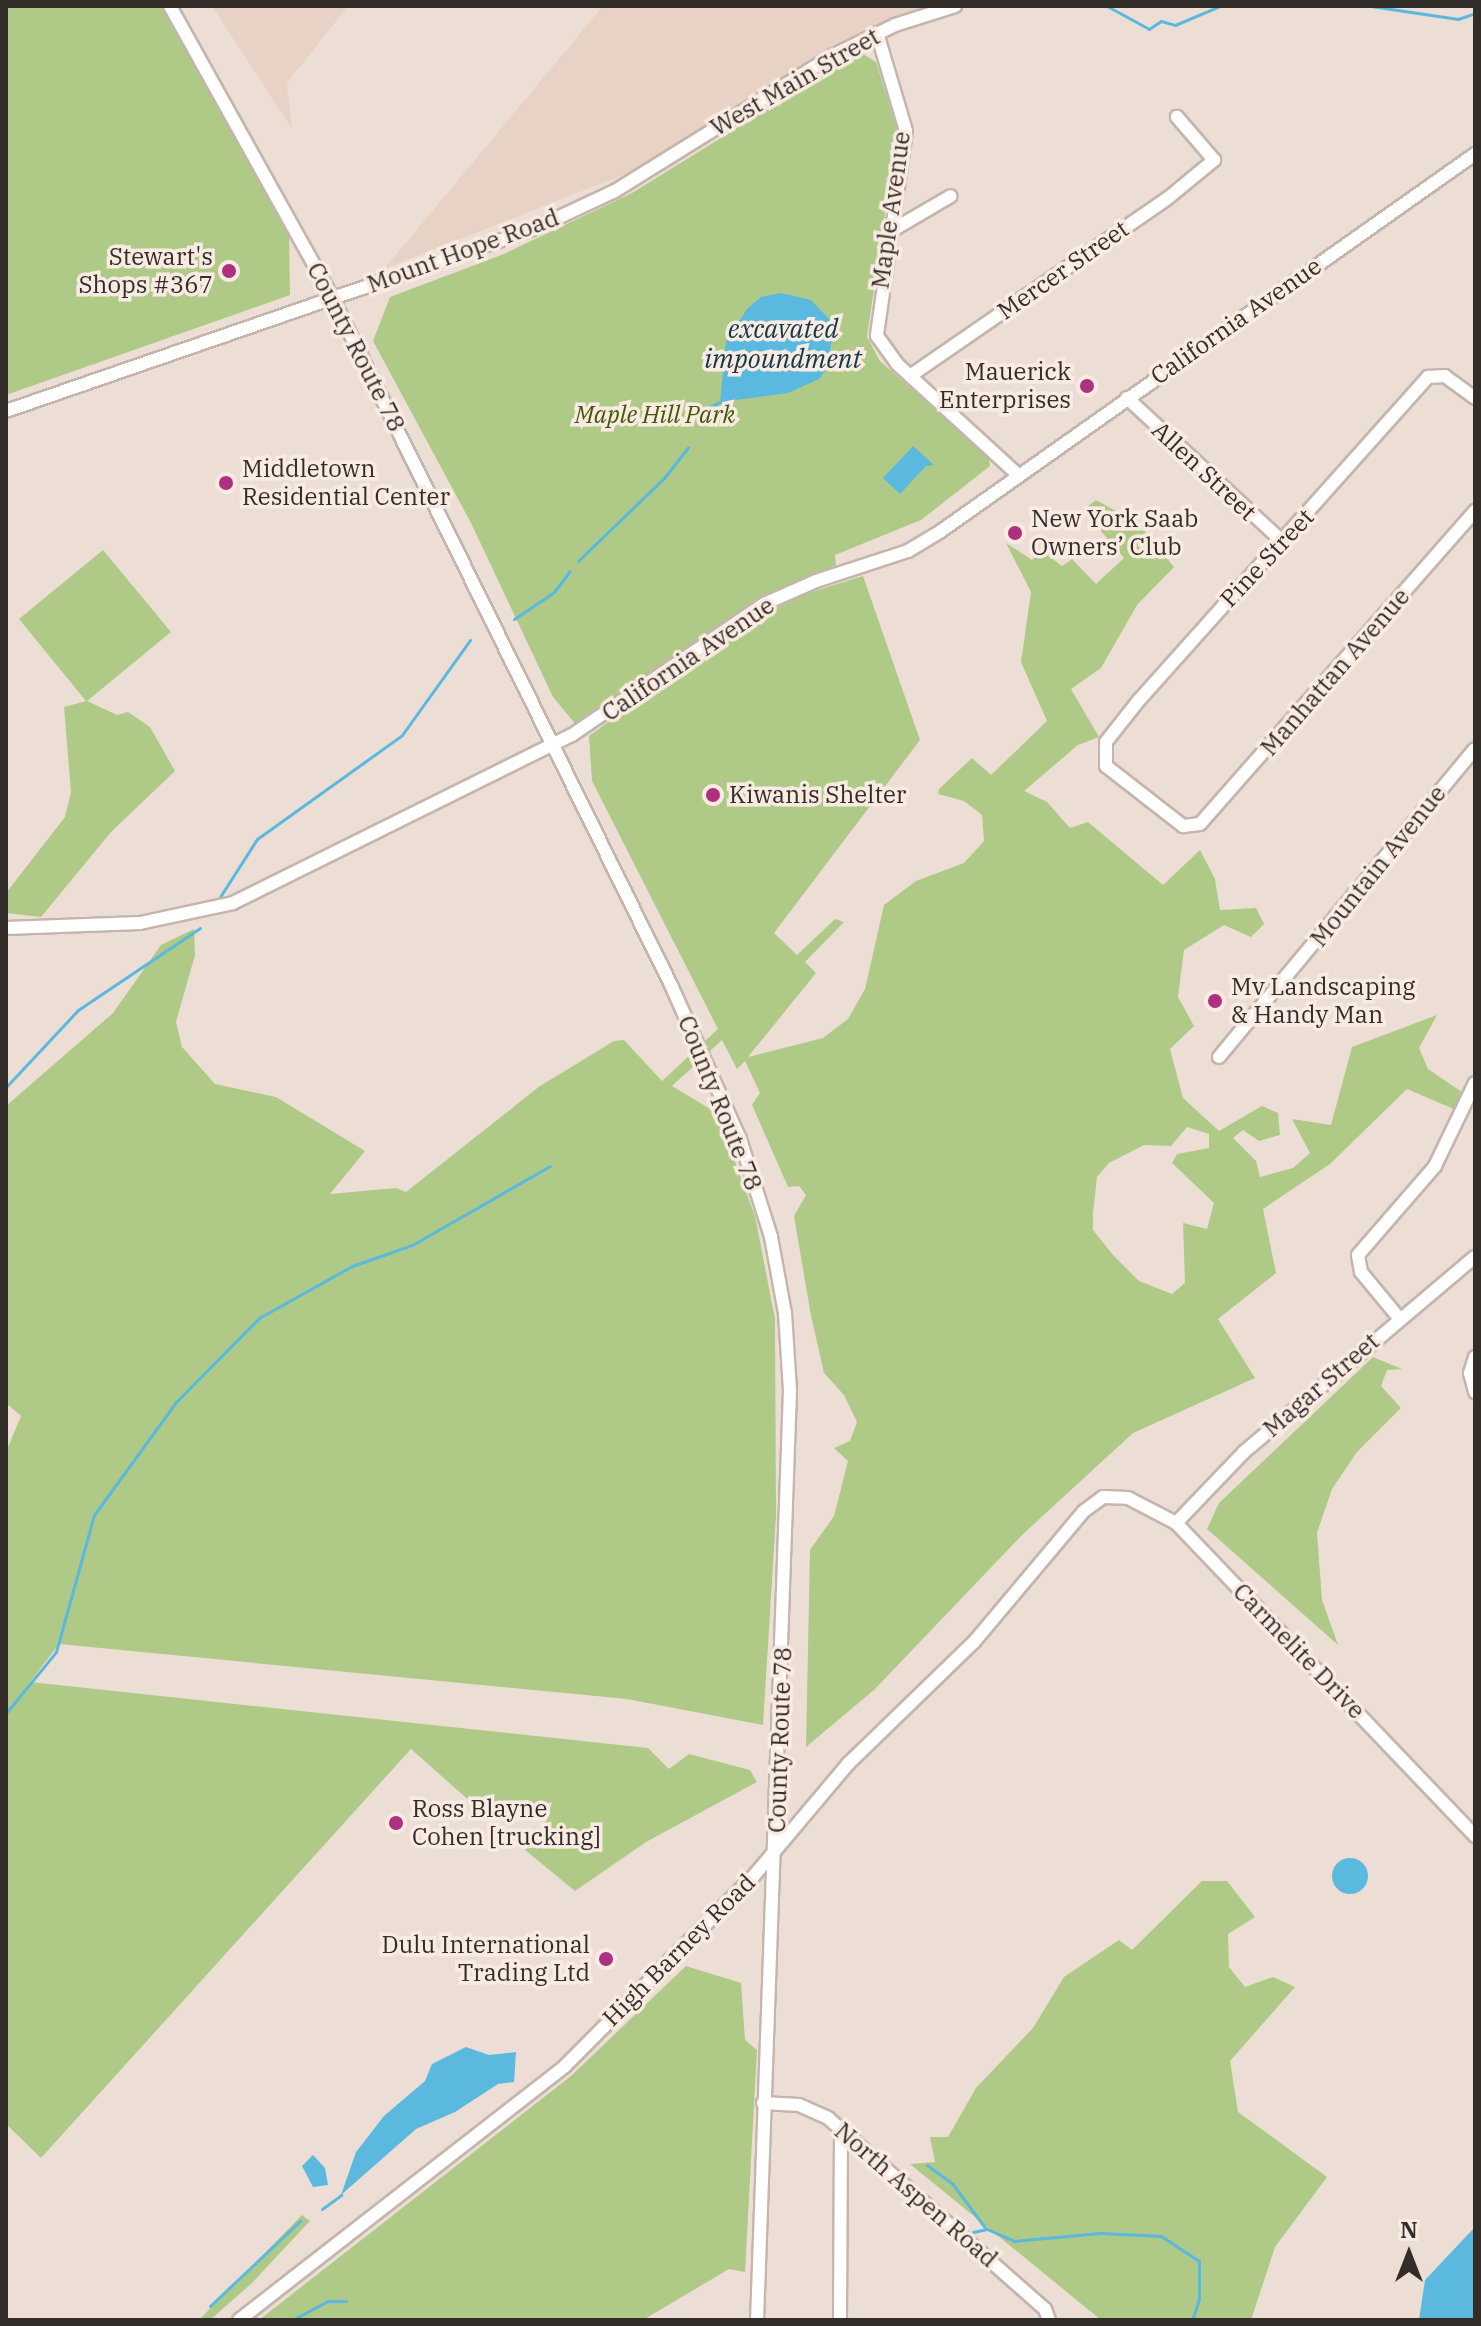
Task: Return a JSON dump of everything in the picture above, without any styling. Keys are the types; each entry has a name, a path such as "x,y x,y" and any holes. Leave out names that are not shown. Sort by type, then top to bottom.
{"street":[{"name":"County Route 78","path":"170,6 333,299 553,744 720,1090 771,1237 785,1313 790,1390 757,2320"},
{"name":"West Main Street","path":"684,149 794,77 877,33 955,6"},
{"name":"Maple Avenue","path":"877,33 906,131 876,326 884,351 1017,474"},
{"name":"Mercer Street","path":"910,376 1214,160 1177,117"},
{"name":"Mount Hope Road","path":"6,411 536,228 615,191 684,149"},
{"name":"California Avenue","path":"6,928 140,923 233,903 553,744 623,704 743,616 816,581 908,551 1475,154"},
{"path":"891,231 951,196"},
{"name":"Pine Street","path":"1103,750 1139,700 1428,377 1439,374 1475,398"},
{"name":"Allen Street","path":"1127,398 1283,542"},
{"name":"Manhattan Avenue","path":"1103,750 1106,766 1191,828 1240,782 1475,511"},
{"name":"Mountain Avenue","path":"1219,1057 1475,749"},
{"path":"1399,1318 1361,1272 1358,1255 1435,1166 1475,1083"},
{"name":"Magar Street","path":"1176,1523 1244,1452 1399,1318 1475,1257"},
{"path":"1475,1357 1470,1373 1475,1392"},
{"name":"High Barney Road","path":"239,2320 565,2066 776,1849 849,1763 996,1618 1084,1511 1106,1496"},
{"name":"Carmelite Drive","path":"1106,1496 1128,1498 1176,1523 1475,1836"},
{"name":"North Aspen Road","path":"763,2103 807,2107 841,2129 1045,2309 1049,2320"},
{"path":"840,2320 841,2129"}],"shaded area":[{"path":"212,6 348,6 287,83 292,129"},
{"path":"603,6 925,6 881,26 681,152 384,269"}],"green space":[{"path":"6,6 173,6 289,232 290,295 6,395"},
{"name":"Maple Hill Park","path":"860,52 876,62 897,129 867,337 880,361 989,458 990,466 921,520 835,555 836,565 756,599 577,726 553,697 471,523 373,341 390,297 504,254 632,193"},
{"path":"1096,500 1138,523 1174,567 1137,605 1101,668 1071,689 1099,737 1078,745 1024,791 1047,802 1070,828 1088,822 1163,885 1200,850 1215,879 1220,910 1256,908 1264,924 1251,937 1224,925 1184,950 1178,997 1194,1026 1170,1049 1183,1098 1219,1131 1262,1106 1278,1113 1280,1135 1259,1141 1243,1130 1233,1138 1256,1161 1260,1177 1293,1168 1310,1153 1292,1119 1331,1125 1352,1047 1437,1015 1419,1048 1428,1069 1462,1092 1456,1110 1407,1089 1330,1164 1263,1209 1276,1273 1218,1319 1255,1378 1133,1433 1022,1535 874,1690 806,1747 810,1550 834,1516 848,1461 834,1448 850,1441 857,1422 844,1395 824,1373 811,1316 794,1216 806,1195 799,1186 788,1187 752,1105 760,1093 745,1061 737,1069 722,1040 672,1086 717,1113 755,1216 775,1319 776,1516 763,1725 627,1699 59,1644 30,1682 648,1748 669,1769 689,1754 750,1770 757,1782 646,1842 575,1891 525,1850 547,1820 552,1802 490,1819 411,1749 41,2158 6,2124 6,1452 21,1416 6,1403 6,1106 113,1013 161,945 194,929 195,955 176,1022 182,1047 215,1084 276,1097 365,1151 330,1194 396,1188 406,1192 540,1086 614,1041 624,1040 662,1081 718,1029 592,781 589,736 739,627 805,594 863,576 920,740 774,933 797,955 835,919 844,922 805,962 816,973 748,1057 823,1038 848,1019 865,989 884,905 916,881 964,863 984,841 982,815 964,801 938,794 939,789 972,758 991,775 1047,721 1021,662 1031,592 1006,543 1032,560 1042,551 1062,566 1072,559 1096,584 1124,558 1083,510","holes":["1187,1127 1209,1134 1209,1148 1177,1154 1172,1163 1214,1203 1207,1229 1183,1223 1185,1283 1172,1294 1139,1281 1093,1230 1097,1177 1109,1163 1144,1145 1171,1146"]},
{"path":"103,550 171,632 87,701 117,715 128,712 150,727 175,771 111,832 41,917 6,913 6,893 65,817 71,792 64,707 86,701 19,619"},
{"path":"1373,1357 1402,1369 1387,1370 1381,1386 1401,1408 1357,1452 1332,1489 1317,1533 1322,1600 1338,1645 1207,1529 1219,1503"},
{"path":"1202,1881 1227,1881 1255,1917 1228,1934 1229,1967 1245,1987 1273,1977 1295,1987 1230,2061 1238,2112 1327,2177 1275,2247 1251,2320 1101,2320 910,2164 935,2162 930,2137 948,2137 976,2088 1033,2028 1064,1977 1119,1940 1132,1950"},
{"path":"686,1966 741,1983 745,2040 757,2050 745,2272 729,2269 643,2320 259,2320 571,2076"},
{"path":"302,2215 310,2221 252,2283 210,2320 199,2320"}],"water":[{"name":"excavated impoundment","path":"781,293 811,300 830,320 833,332 827,368 819,379 788,393 720,402 726,342 747,309 761,297"},
{"path":"913,446 934,465 926,466 900,494 883,478"},
{"path":"1350,1858 1363,1863 1368,1876 1363,1889 1350,1894 1337,1889 1332,1876 1337,1863"},
{"path":"466,2047 489,2055 516,2052 514,2082 498,2084 455,2112 416,2129 341,2195 356,2152 384,2116 425,2081 432,2064"},
{"path":"313,2155 325,2168 328,2185 313,2187 302,2166"},
{"path":"1475,2227 1475,2320 1419,2320 1425,2280"}],"waterway":[{"path":"1107,6 1149,29 1161,21 1175,25 1220,6"},
{"path":"1371,6 1458,19 1475,13"},
{"path":"711,406 720,402"},
{"path":"578,561 664,478 688,447"},
{"path":"514,619 554,592 570,571"},
{"path":"218,900 257,839 402,735 470,640"},
{"path":"6,1087 78,1010 200,928"},
{"path":"6,1713 56,1652 94,1515 176,1402 259,1318 352,1266 412,1245 550,1166"},
{"path":"927,2165 952,2183 986,2229"},
{"path":"322,2209 341,2195"},
{"path":"210,2306 300,2221"},
{"path":"973,2232 987,2229 1014,2241 1101,2233 1161,2236 1199,2261 1199,2299 1192,2320"},
{"path":"292,2320 328,2301 346,2301"}],"place":[{"name":"Stewart's Shops #367","path":"229,271"},
{"name":"Mauerick Enterprises","path":"1087,386"},
{"name":"Middletown Residential Center","path":"226,483"},
{"name":"New York Saab Owners’ Club","path":"1015,533"},
{"name":"Kiwanis Shelter","path":"713,795"},
{"name":"Mv Landscaping & Handy Man","path":"1215,1001"},
{"name":"Ross Blayne Cohen [trucking]","path":"396,1823"},
{"name":"Dulu International Trading Ltd","path":"606,1959"}]}
